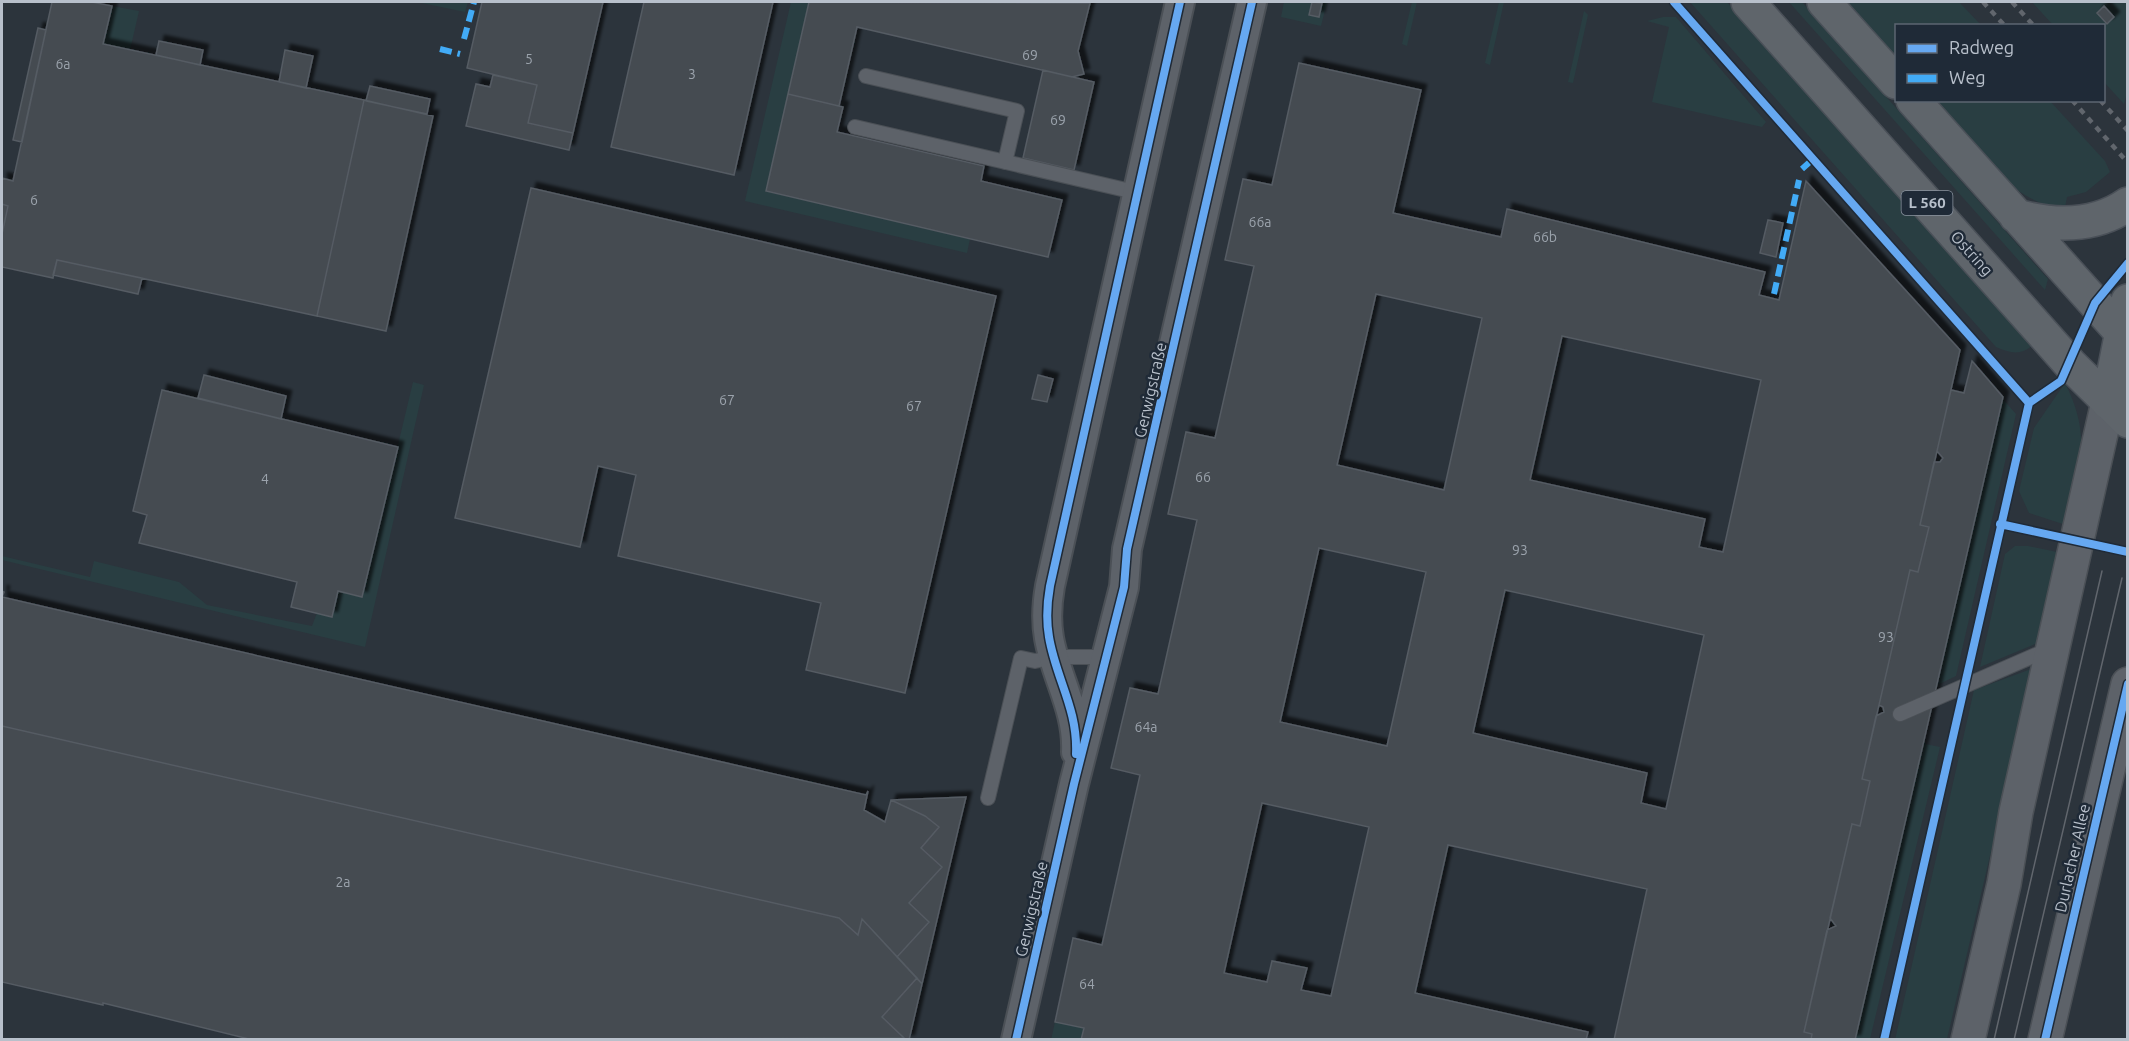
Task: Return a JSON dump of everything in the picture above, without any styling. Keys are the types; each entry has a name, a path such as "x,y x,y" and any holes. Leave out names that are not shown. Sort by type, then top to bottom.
{"main road":[{"name":"Ostring","path":"1748,2 2070,364 2118,412"},
{"path":"1824,2 1895,81"},
{"path":"1915,102 2124,337"},
{"path":"2016,216 2059,224 2094,220 2117,212 2127,204"},
{"path":"2118,412 2127,301"}],"street":[{"name":"Gerwigstraße","path":"1074,784 1077,732 1073,711 1054,657 1047,619 1050,586 1180,2"},
{"name":"Gerwigstraße","path":"1016,1040 1074,784 1124,587 1127,549 1252,2"},
{"path":"1968,1040 2004,884 2016,812 2053,654 2118,412"},
{"name":"Durlacher Allee","path":"2045,1040 2127,684"}],"lane":[{"path":"866,76 1017,111 1005,162"},
{"path":"855,127 1139,193"},
{"path":"1900,714 2038,654 2053,654"},
{"path":"988,798 1021,657 1035,660 1054,657 1108,657"}],"green space":[{"path":"417,2 468,2 465,12"},
{"path":"791,2 809,2 766,191 970,239 967,253 745,201"},
{"path":"1284,2 1327,2 1321,26 1281,17"},
{"path":"1412,2 1417,2 1407,46 1402,44"},
{"path":"1499,2 1504,2 1490,65 1485,63"},
{"path":"1690,2 1727,2 2033,345 2019,352 1996,347"},
{"path":"1789,2 1802,2 2048,279 2045,290"},
{"path":"1844,2 1959,2 1980,24 1895,24 1895,59"},
{"path":"2032,2 2127,2 2128,89 2124,104 2105,83 2105,24 2052,24"},
{"path":"112,6 139,11 130,50 103,44"},
{"path":"1584,11 1588,15 1573,83 1568,82"},
{"path":"1676,17 1766,122 1762,127 1652,102 1669,27 1647,21"},
{"path":"1933,102 2051,102 2105,161 2110,172 2086,192 2067,197 2065,207 2046,205 2028,197 2009,184 1974,150"},
{"path":"413,382 424,385 365,647 2,560 2,556 90,577 94,561 179,582 207,605 312,626 317,613 332,617 338,591 362,596"},
{"path":"2065,383 2074,403 2081,437 2079,470 2066,525 2029,513 2019,491 2034,428"},
{"path":"2000,396 2016,414 1956,676 1933,687"},
{"path":"2015,546 2028,546 2062,553 2040,642 1980,667 2005,554"},
{"path":"2034,668 1947,1039 1895,1040 1974,690"},
{"path":"1920,743 1940,747 1870,1039 1852,1040"},
{"path":"1055,1022 1084,1028 1081,1039 1051,1040"}],"building":[{"path":"52,2 92,2 112,6 103,44 364,100 317,316 57,260 53,278 2,267 2,234 8,206 2,204 2,178 13,181"},
{"path":"482,2 603,2 573,133 528,123 537,85 467,68"},
{"path":"644,2 773,2 734,175 611,147"},
{"path":"809,2 1090,3 1078,51 1084,74 1072,77 857,27 839,106 788,94"},
{"path":"1312,2 1322,3 1319,17 1309,15"},
{"path":"2104,6 2114,17 2107,24 2097,13"},
{"path":"38,28 46,30 22,142 13,140"},
{"path":"159,41 203,50 200,65 156,55"},
{"path":"285,50 313,56 306,88 279,82"},
{"path":"1299,63 1421,90 1393,213 1501,237 1507,209 1765,272 1759,295 1779,300 1806,181 1960,350 1937,451 1943,458 1940,462 1934,462 1920,525 1929,527 1918,572 1910,570 1879,705 1883,707 1884,712 1876,716 1862,779 1870,781 1860,826 1852,824 1830,918 1836,926 1827,930 1804,1032 1812,1034 1811,1040 1614,1040 1647,889 1448,845 1415,993 1588,1032 1586,1040 1081,1040 1084,1028 1055,1022 1073,938 1102,945 1140,775 1111,768 1130,688 1158,694 1197,520 1168,514 1186,432 1215,438 1254,266 1225,260 1243,179 1272,185","holes":["1376,294 1482,318 1444,490 1337,465","1562,336 1761,380 1723,552 1699,547 1705,519 1530,480","1319,548 1426,572 1387,746 1280,722","1505,590 1704,635 1666,809 1641,803 1647,773 1473,733","1262,803 1369,827 1331,996 1301,990 1307,968 1272,961 1267,982 1224,973"]},
{"path":"1043,70 1094,82 1074,170 1023,158"},
{"path":"493,75 537,85 528,123 573,133 569,150 466,126 476,84 490,87"},
{"path":"370,86 430,99 427,114 366,101"},
{"path":"788,94 843,107 837,132 984,166 981,181 1062,200 1048,257 766,191"},
{"path":"364,100 433,116 386,331 317,316"},
{"path":"531,188 996,296 905,693 806,670 821,603 618,556 636,475 598,466 580,547 455,518"},
{"path":"2,204 8,206 2,234"},
{"path":"1768,220 1783,223 1776,257 1760,253"},
{"path":"57,260 142,278 138,294 53,275"},
{"path":"1972,361 2003,397 1855,1040 1811,1040 1812,1034 1804,1032 1852,824 1860,826 1870,781 1862,779 1910,570 1918,572 1929,527 1920,525 1951,390 1964,393"},
{"path":"204,375 286,396 281,419 198,398"},
{"path":"1038,375 1053,379 1047,402 1032,399"},
{"path":"162,390 398,447 362,597 338,591 332,617 291,607 297,582 139,543 147,515 133,511"},
{"path":"2,597 866,795 868,791 864,810 885,822 891,800 925,816 939,827 921,848 942,867 909,903 929,922 897,957 862,919 858,935 839,918 2,726"},
{"path":"2,726 839,918 858,935 862,919 917,978 882,1017 904,1038 253,1040 103,1003 103,1005 2,982"},
{"path":"966,797 922,984 897,957 929,922 909,903 942,867 921,848 939,827 925,816 891,800"},
{"path":"917,978 922,984 909,1040 903,1040 904,1038 882,1017"}],"tram line":[{"path":"1994,1040 2102,571"},
{"path":"2014,1040 2122,578"}],"railway":[{"path":"1983,2 2003,24"},
{"path":"2012,2 2032,24"},
{"path":"2074,102 2128,163"},
{"path":"2102,102 2128,131"}],"marked path":[{"path":"464,39 474,2"},
{"path":"440,49 460,54"},
{"path":"1802,169 1813,159"},
{"path":"1774,294 1799,180"}],"cycle path":[{"path":"1076,754 1074,723 1049,637 1047,618 1049,592 1180,2"},
{"path":"1016,1040 1074,784 1124,587 1127,549 1252,2"},
{"path":"1674,2 2029,403"},
{"path":"1884,1040 2029,403 2061,381 2095,303 2128,263"},
{"path":"2000,524 2128,552"},
{"path":"2045,1040 2128,684"}]}
